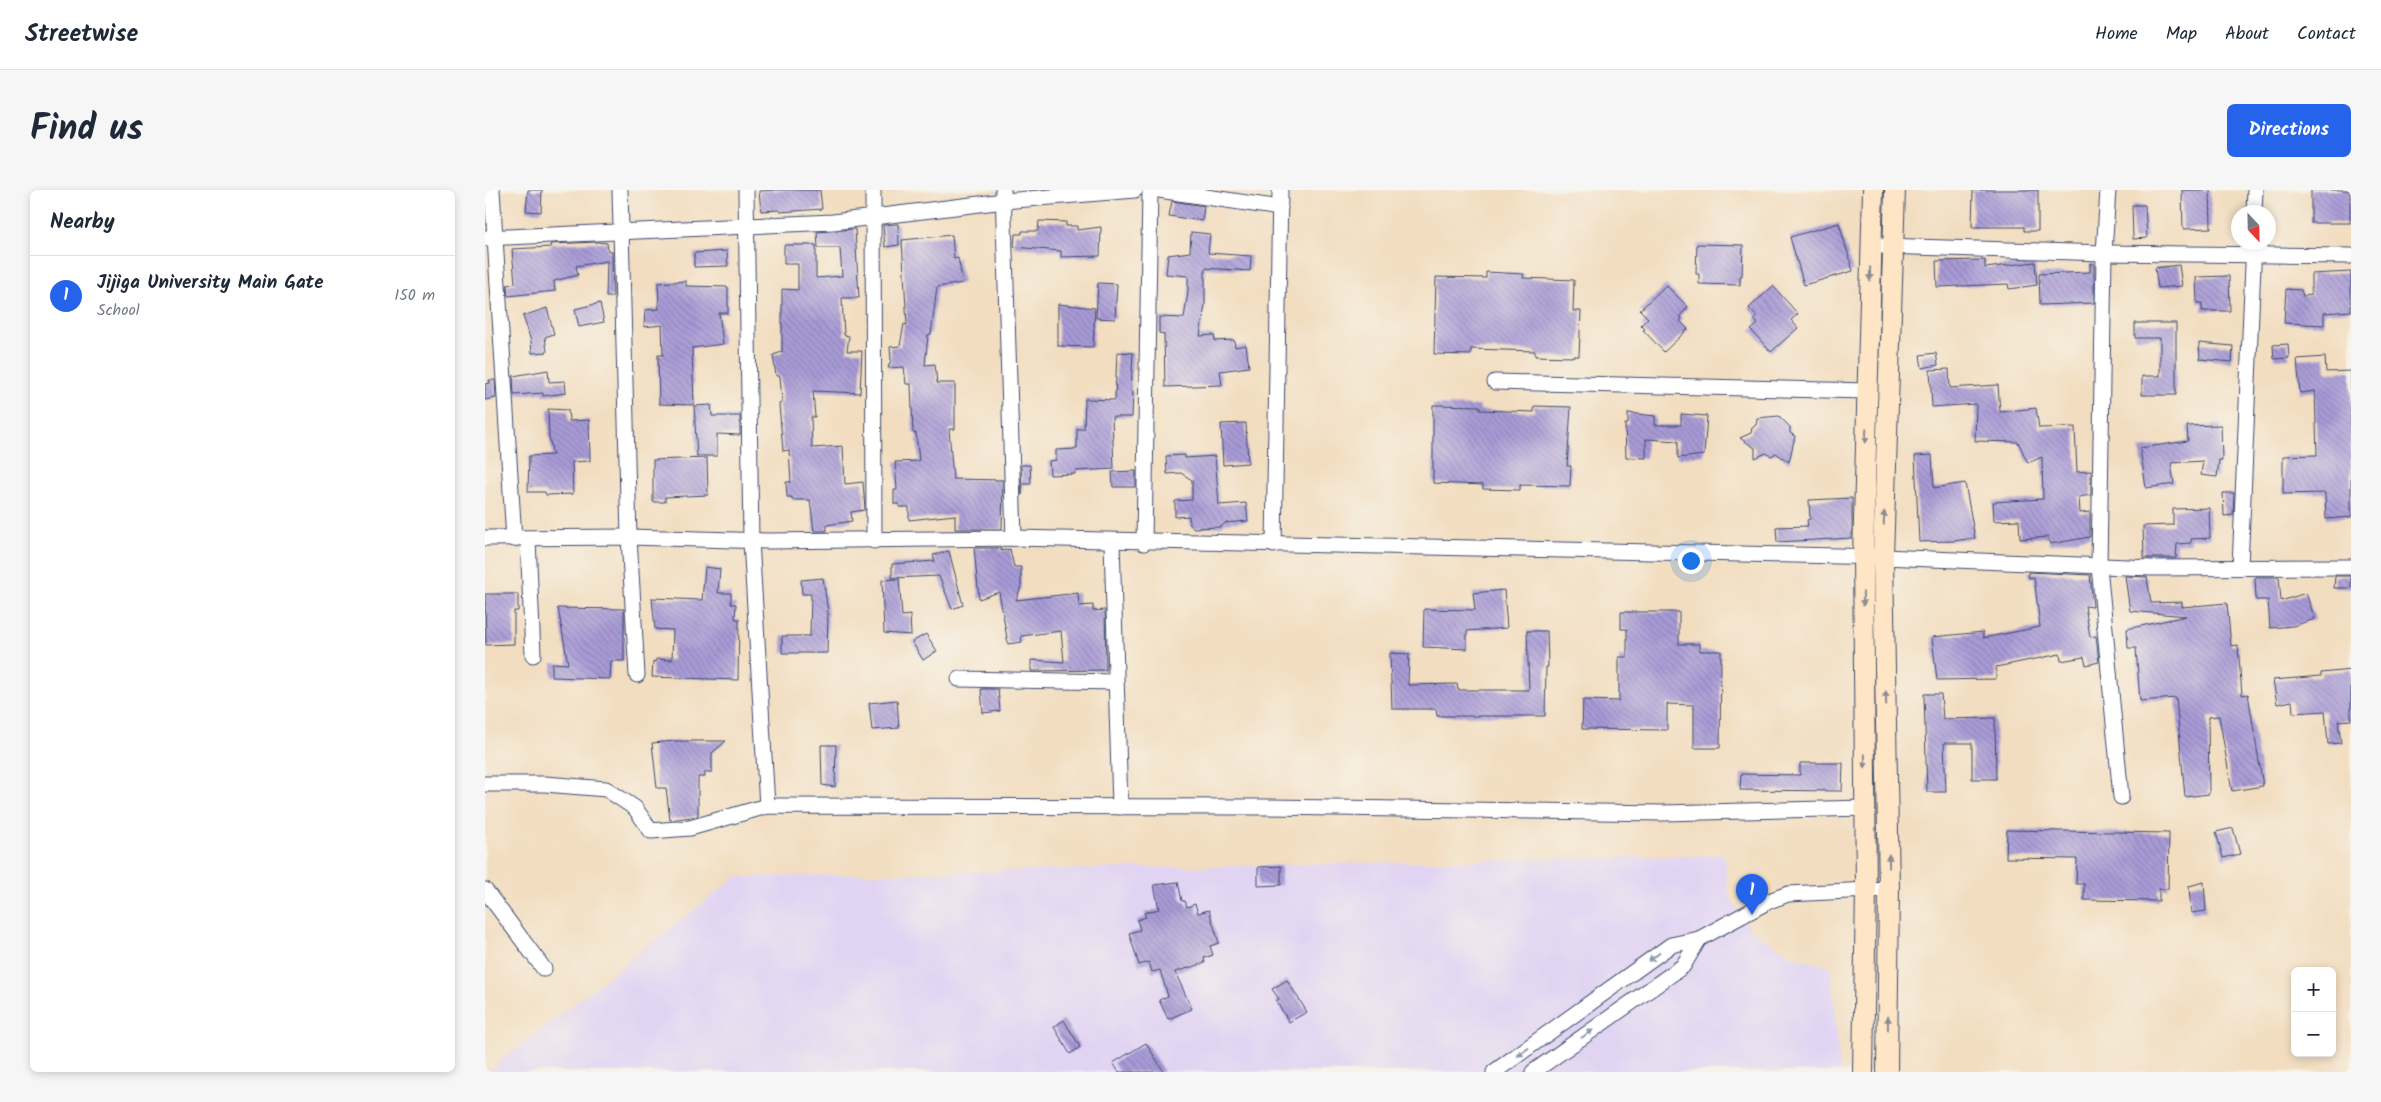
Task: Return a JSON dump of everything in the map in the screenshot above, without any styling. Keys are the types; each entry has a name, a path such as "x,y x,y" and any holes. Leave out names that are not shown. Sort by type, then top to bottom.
{"main road":[{"path":"1863,1072 1866,808 1863,556 1873,190"},
{"path":"1887,1072 1889,889 1883,557 1895,190"}],"street":[{"path":"492,190 490,237 533,656"},
{"path":"620,190 629,537 637,675"},
{"path":"746,190 751,541 767,806"},
{"path":"873,190 874,541"},
{"path":"490,237 833,222 1003,195 1135,190"},
{"path":"1144,543 1150,190"},
{"path":"1159,190 1279,208"},
{"path":"1274,546 1280,190"},
{"path":"2108,190 2104,253 2099,566 2121,797"},
{"path":"2254,205 2255,190"},
{"path":"1003,195 1014,538"},
{"path":"1871,246 2104,253 2231,250"},
{"path":"2240,567 2254,250"},
{"path":"2268,250 2351,256"},
{"path":"1495,382 1867,390"},
{"path":"485,538 629,537 751,541 1014,538 1274,546 1863,556 2099,566 2351,567"},
{"path":"1112,542 1119,807"},
{"path":"959,679 1116,682"},
{"path":"485,784 545,784 606,789 635,808 651,830 690,828 767,806 1119,807 1662,813 1866,808"},
{"path":"1494,1072 1671,945 1699,940 1769,901 1788,894 1889,889"},
{"path":"485,890 544,969"},
{"path":"1533,1072 1683,966 1699,940"}],"shaded area":[{"path":"1724,855 1729,896 1752,931 1792,956 1831,967 1840,1072 487,1072 736,877"}],"building":[{"path":"528,190 542,190 541,212 526,211"},
{"path":"820,190 822,209 780,212 780,210 761,211 759,191"},
{"path":"1973,190 2038,190 2038,231 2024,231 2024,227 1972,227"},
{"path":"2182,190 2210,190 2211,228 2183,229"},
{"path":"2311,190 2350,190 2350,223 2311,223"},
{"path":"1172,201 1204,206 1202,221 1169,216"},
{"path":"2132,205 2145,205 2147,238 2133,239"},
{"path":"1039,221 1066,222 1066,226 1077,226 1077,230 1101,227 1100,256 1061,257 1061,251 1014,247 1015,234 1022,234 1022,231 1038,231"},
{"path":"1839,223 1853,271 1804,285 1790,237"},
{"path":"898,224 899,245 885,247 883,225"},
{"path":"855,229 859,298 842,298 844,335 849,336 847,351 862,351 860,393 813,391 815,417 811,417 812,448 843,446 845,484 863,482 865,510 851,512 852,521 827,525 827,531 814,531 810,500 792,500 792,497 787,497 786,482 791,482 789,450 783,451 779,404 782,403 780,376 776,376 773,355 782,352 782,289 798,290 798,264 784,264 784,245 816,245 816,278 842,276 840,248 818,248 817,232"},
{"path":"1191,232 1210,234 1208,253 1251,256 1250,271 1205,268 1205,305 1200,336 1214,335 1215,341 1234,340 1235,347 1246,345 1249,367 1220,371 1222,385 1165,387 1164,334 1159,333 1159,317 1184,318 1188,292 1188,276 1166,274 1168,255 1190,252"},
{"path":"952,235 954,259 958,258 963,283 937,287 931,334 928,335 925,365 935,364 937,383 955,383 955,429 949,429 953,479 1003,480 1002,529 955,529 955,515 909,520 909,507 899,507 899,504 894,504 894,490 897,490 895,462 919,461 916,433 913,433 911,384 906,384 904,367 888,368 891,360 890,347 900,346 904,324 907,325 902,240"},
{"path":"607,243 608,251 612,251 613,297 606,297 607,261 576,266 578,275 554,281 555,291 508,296 507,285 515,283 512,249 551,247 550,244"},
{"path":"1697,244 1743,245 1740,285 1699,284 1699,274 1696,274"},
{"path":"727,251 728,266 694,267 694,253"},
{"path":"1985,260 1985,268 2035,262 2037,285 2009,289 2008,284 1937,287 1936,261"},
{"path":"2090,263 2094,264 2094,303 2040,305 2039,274 2090,272"},
{"path":"2179,265 2182,286 2158,288 2155,268"},
{"path":"1486,272 1524,274 1523,278 1574,280 1573,311 1581,311 1579,356 1535,356 1535,351 1471,349 1471,355 1434,354 1436,277 1486,278"},
{"path":"2351,272 2351,311 2324,313 2324,325 2284,323 2286,289 2301,290 2303,296 2311,295 2311,274"},
{"path":"2229,276 2230,311 2202,311 2202,303 2197,303 2196,277"},
{"path":"686,281 686,286 728,287 728,313 719,313 723,344 692,348 694,405 659,404 658,355 663,355 662,325 644,327 645,310 659,309 658,283"},
{"path":"1098,283 1117,284 1115,319 1096,318"},
{"path":"1666,285 1688,307 1680,316 1682,318 1680,321 1688,329 1664,352 1643,330 1645,329 1641,325 1648,318 1640,310"},
{"path":"1773,286 1798,314 1791,320 1798,328 1771,352 1751,330 1758,324 1754,319 1757,317 1749,308"},
{"path":"600,303 604,322 579,327 575,309"},
{"path":"1058,304 1095,308 1093,347 1058,346"},
{"path":"547,308 554,334 545,337 547,352 532,353 531,341 523,316"},
{"path":"2135,323 2176,323 2176,395 2142,395 2142,376 2160,376 2160,338 2135,338"},
{"path":"2199,343 2233,346 2232,362 2200,359"},
{"path":"2288,344 2289,358 2274,359 2273,345"},
{"path":"1117,352 1133,353 1131,391 1133,391 1132,417 1112,417 1114,469 1075,471 1075,474 1050,475 1049,461 1056,460 1056,450 1077,449 1077,429 1084,429 1085,399 1115,400"},
{"path":"1936,353 1938,365 1922,368 1920,355"},
{"path":"2325,357 2326,372 2351,371 2351,517 2326,519 2325,493 2283,494 2283,456 2317,455 2315,391 2300,393 2297,359"},
{"path":"1949,369 1950,388 1998,385 2000,412 2036,408 2039,428 2075,427 2077,472 2091,471 2091,495 2079,497 2080,513 2090,512 2090,537 2050,544 2048,537 2020,539 2019,520 1994,521 1993,502 2043,499 2042,457 2028,463 2018,442 1975,441 1976,404 1932,407 1930,370"},
{"path":"548,370 549,382 565,381 566,393 543,396 543,393 514,395 513,376"},
{"path":"489,380 495,380 496,398 485,400 485,384 490,383"},
{"path":"711,405 712,416 740,416 740,435 717,434 717,456 697,456 694,406"},
{"path":"1433,405 1480,406 1480,410 1534,412 1534,406 1571,407 1567,466 1571,466 1570,486 1520,485 1520,490 1483,489 1483,485 1433,483"},
{"path":"548,409 568,410 569,421 589,420 590,461 572,462 573,494 546,495 545,492 528,492 529,456 553,455 549,437"},
{"path":"1628,413 1655,416 1655,425 1681,425 1681,414 1707,416 1704,455 1678,458 1678,441 1646,439 1646,458 1626,457 1625,424 1628,424"},
{"path":"1779,416 1790,427 1790,433 1795,436 1789,462 1776,453 1771,456 1766,453 1755,458 1755,448 1740,438 1751,433 1752,428 1756,425 1757,418"},
{"path":"1246,423 1248,463 1223,465 1221,424"},
{"path":"2221,425 2222,460 2219,460 2217,477 2201,475 2203,461 2171,463 2174,484 2146,488 2140,448 2188,441 2187,426"},
{"path":"1185,455 1185,458 1215,456 1219,505 1246,503 1248,521 1225,523 1221,527 1194,528 1190,525 1189,516 1175,517 1175,501 1192,500 1192,480 1181,473 1167,474 1166,456"},
{"path":"1932,455 1934,488 1965,483 1975,538 1919,542 1915,456"},
{"path":"707,458 708,495 665,497 665,502 653,502 653,460"},
{"path":"1021,465 1030,465 1031,484 1023,484 1022,495"},
{"path":"1136,471 1136,487 1113,487 1112,472"},
{"path":"2223,493 2234,493 2233,515 2224,516"},
{"path":"1852,498 1852,538 1777,542 1776,527 1808,526 1807,520 1810,519 1809,500"},
{"path":"2209,508 2210,538 2191,539 2191,543 2177,544 2176,558 2144,558 2143,526 2173,525 2173,509"},
{"path":"974,548 1001,548 1001,551 1010,549 1014,567 1021,567 1021,587 1016,600 1078,593 1079,606 1093,605 1093,611 1105,610 1106,670 1031,671 1031,660 1064,662 1061,631 1021,636 1022,642 1008,644 999,592 979,599"},
{"path":"949,551 963,605 952,609 939,576 892,578 892,564 935,561 933,555"},
{"path":"705,567 720,569 718,593 731,593 731,604 736,604 735,619 739,619 738,680 652,677 653,661 656,662 656,659 672,660 673,630 655,629 652,598 702,600"},
{"path":"2028,572 2090,575 2093,607 2085,606 2090,637 2096,636 2099,662 2086,665 2084,657 2061,661 2060,654 1996,667 1996,679 1937,680 1932,637 1983,632 1983,638 2040,627 2034,577 2029,578"},
{"path":"2125,576 2147,577 2151,603 2182,602 2182,607 2227,603 2231,646 2238,645 2242,695 2248,694 2263,786 2232,791 2219,716 2208,717 2209,794 2185,797 2176,698 2140,701 2136,648 2128,648 2127,629 2186,616 2130,611"},
{"path":"2335,576 2351,576 2351,588 2334,588"},
{"path":"2255,577 2279,577 2281,601 2306,593 2315,619 2293,626 2270,628 2268,600 2256,600"},
{"path":"823,578 828,612 827,653 782,653 782,636 810,636 811,594 802,594 801,580"},
{"path":"899,579 902,616 910,615 911,635 884,633 882,580"},
{"path":"1504,590 1507,628 1467,631 1467,649 1423,647 1424,609 1475,610 1473,593"},
{"path":"485,594 518,594 518,611 514,611 514,644 486,645"},
{"path":"558,608 624,609 624,661 611,661 610,679 552,677 552,663 568,664"},
{"path":"1621,612 1679,612 1679,644 1699,644 1699,651 1721,651 1720,748 1694,748 1694,705 1667,704 1667,730 1582,729 1583,700 1619,701 1619,657 1627,657 1627,629 1621,629"},
{"path":"1527,631 1547,631 1548,667 1546,667 1545,716 1437,716 1436,709 1392,709 1390,653 1409,654 1408,685 1457,684 1458,690 1529,690"},
{"path":"926,634 937,651 923,660 912,642"},
{"path":"2351,670 2351,720 2338,721 2341,743 2328,744 2325,711 2293,713 2292,701 2277,704 2273,680 2321,676 2321,673"},
{"path":"981,689 998,689 1000,711 983,713"},
{"path":"1924,694 1941,694 1943,719 1995,718 1996,779 1972,779 1972,743 1944,743 1946,792 1927,792"},
{"path":"897,700 899,728 872,730 869,703"},
{"path":"726,741 712,753 712,772 705,772 705,777 698,777 698,816 670,820 666,788 657,788 652,743"},
{"path":"821,745 836,745 835,787 822,785"},
{"path":"1800,763 1843,763 1842,791 1740,790 1741,774 1800,775"},
{"path":"2233,828 2240,854 2223,858 2216,832"},
{"path":"2007,830 2169,833 2168,889 2159,889 2159,901 2084,900 2084,884 2076,884 2077,859 2006,858"},
{"path":"1281,866 1281,885 1258,886 1258,867"},
{"path":"1178,882 1182,901 1185,901 1187,907 1195,904 1198,913 1209,910 1219,943 1210,946 1213,955 1204,958 1205,963 1175,972 1192,1009 1168,1019 1159,1000 1168,996 1160,970 1152,972 1149,962 1139,965 1129,933 1140,930 1137,920 1146,917 1144,913 1159,909 1154,885"},
{"path":"2204,882 2206,911 2191,913 2189,886"},
{"path":"1287,980 1307,1012 1289,1022 1276,1001 1279,999 1272,989"},
{"path":"1064,1020 1080,1047 1070,1054 1054,1027"},
{"path":"1146,1043 1164,1072 1119,1072 1113,1063"}],"place":[{"name":"Jijiga University Main Gate","path":"1752,915"}]}
